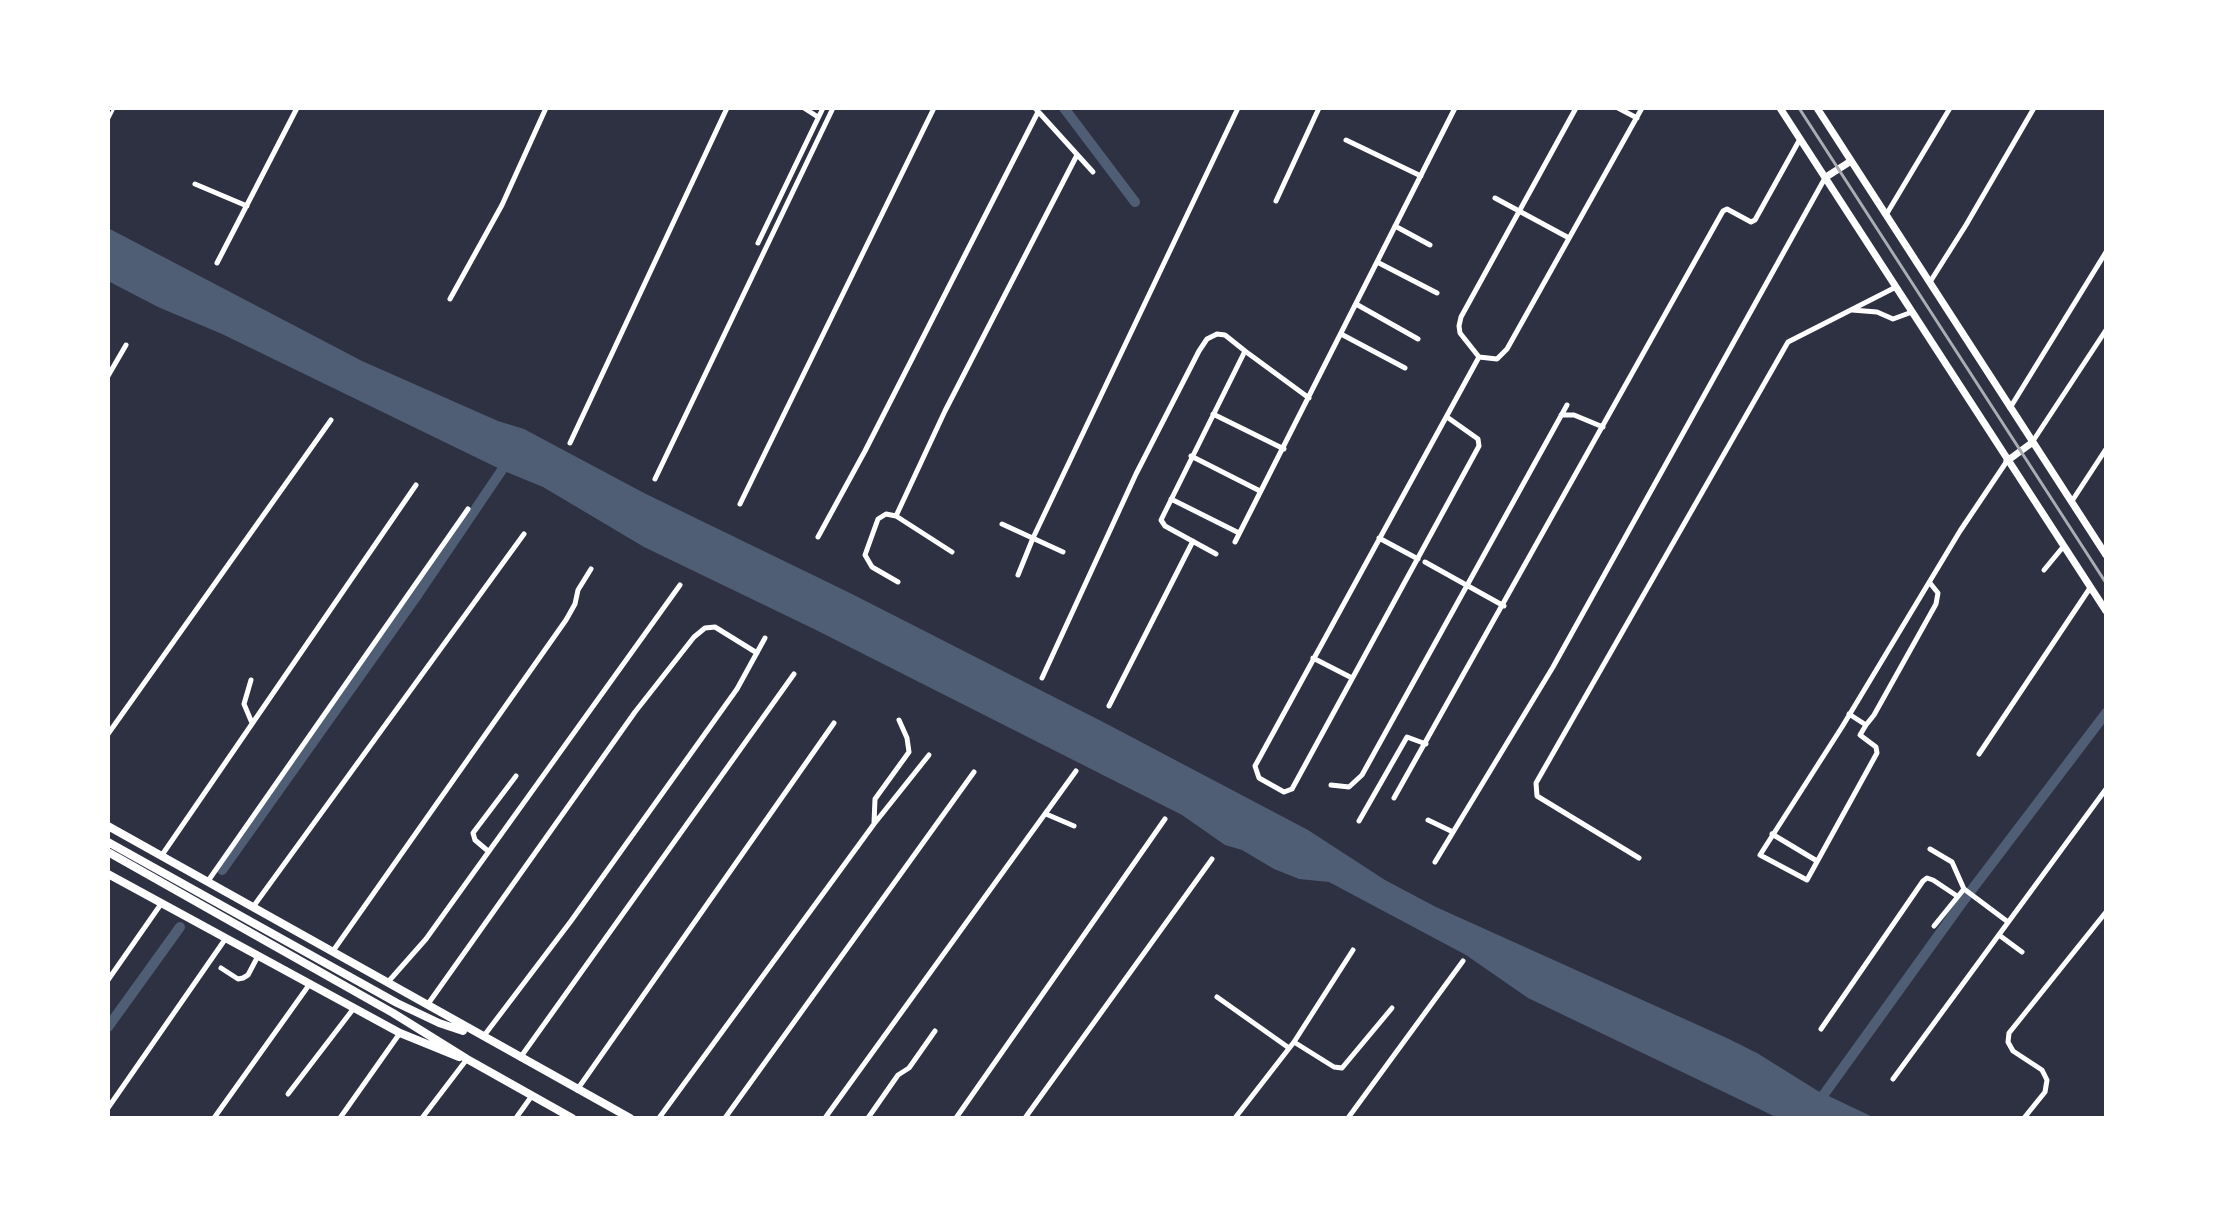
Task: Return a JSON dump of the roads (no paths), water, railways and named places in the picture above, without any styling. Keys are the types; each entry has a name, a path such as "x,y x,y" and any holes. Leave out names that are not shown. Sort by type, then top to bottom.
{"main road":[{"path":"1780,108 2106,611"},
{"path":"1817,108 2106,555"},
{"path":"1826,177 1851,161"},
{"path":"2007,461 2033,442"},
{"path":"108,826 630,1118"},
{"path":"109,846 419,1014 483,1037"},
{"path":"109,846 531,1097 572,1118"},
{"path":"108,874 400,1033 436,1050 467,1059"}],"street":[{"path":"217,263 297,108"},
{"path":"450,299 502,205 546,108"},
{"path":"570,443 727,108"},
{"path":"804,108 818,117"},
{"path":"758,243 823,108"},
{"path":"655,479 833,108"},
{"path":"740,504 934,108"},
{"path":"1018,575 1238,108"},
{"path":"1276,201 1319,108"},
{"path":"1235,542 1455,108"},
{"path":"1576,108 1459,326 1463,338 1479,357 1497,359 1507,349 1642,108"},
{"path":"1618,108 1637,118"},
{"path":"1886,215 1950,108"},
{"path":"1930,282 2034,108"},
{"path":"818,537 865,451 1036,110 1093,172"},
{"path":"1394,798 1723,211 1727,209 1751,222 1755,220 1800,139"},
{"path":"1346,140 1421,176"},
{"path":"896,516 945,411 1077,155"},
{"path":"1435,862 1600,584 1826,177"},
{"path":"195,184 247,206"},
{"path":"1495,198 1569,238"},
{"path":"1395,226 1430,245"},
{"path":"2010,408 2106,252"},
{"path":"1377,262 1437,293"},
{"path":"1639,858 1537,796 1536,783 1788,342 1896,287"},
{"path":"1356,304 1418,339"},
{"path":"1851,310 1870,311 1893,319 1912,312"},
{"path":"2033,442 2106,330"},
{"path":"1042,678 1136,474 1207,339 1217,334 1225,335 1309,398"},
{"path":"1341,334 1405,368"},
{"path":"108,376 126,345"},
{"path":"1216,554 1162,523 1162,517 1245,351"},
{"path":"1447,417 1478,439 1479,446 1292,789 1284,792 1259,778 1255,766 1479,357"},
{"path":"1331,785 1349,787 1362,775 1567,405"},
{"path":"1213,414 1284,449"},
{"path":"1561,415 1582,417 1603,427"},
{"path":"108,734 331,420"},
{"path":"2071,502 2106,449"},
{"path":"1191,456 1260,491"},
{"path":"1930,583 1938,593 1936,604 1860,735 1876,747 1877,753 1807,880 1760,855 1772,834 1849,714 1930,583 2007,461"},
{"path":"162,855 416,485"},
{"path":"1171,499 1239,533"},
{"path":"208,881 468,509"},
{"path":"898,582 872,567 865,555 878,519 886,514 896,516 952,552"},
{"path":"1002,524 1063,552"},
{"path":"253,907 524,534"},
{"path":"1379,538 1418,559"},
{"path":"1109,706 1193,541"},
{"path":"2044,570 2063,547"},
{"path":"1425,562 1504,606"},
{"path":"333,951 566,620 575,604 578,590 591,569"},
{"path":"388,982 426,939 680,585"},
{"path":"1979,754 2090,588"},
{"path":"428,1004 635,712 694,637 705,628 715,627 757,653"},
{"path":"483,1037 571,921 737,689 765,638"},
{"path":"1313,658 1352,678"},
{"path":"520,1058 794,674"},
{"path":"251,680 244,704 252,723"},
{"path":"1849,714 1866,725"},
{"path":"874,824 875,799 909,752 899,720"},
{"path":"577,1090 834,723"},
{"path":"1359,821 1407,737 1426,744"},
{"path":"659,1118 874,824 929,755"},
{"path":"825,1118 1076,771"},
{"path":"725,1118 974,772"},
{"path":"488,851 475,840 473,833 516,776"},
{"path":"1893,1079 2106,789"},
{"path":"1046,814 1074,826"},
{"path":"956,1118 1165,819"},
{"path":"1428,820 1453,832"},
{"path":"1772,834 1817,861"},
{"path":"1930,849 1952,862 1964,889 2008,922"},
{"path":"1025,1118 1212,859"},
{"path":"1821,1029 1923,881 1927,878 1933,880 1957,896"},
{"path":"1934,926 1964,889"},
{"path":"108,980 161,904"},
{"path":"2024,1118 2045,1092 2047,1080 2042,1070 2013,1051 2008,1042 2009,1033 2106,912"},
{"path":"1999,935 2022,952"},
{"path":"108,1108 226,938"},
{"path":"1235,1118 1292,1045 1353,950"},
{"path":"221,968 238,979 243,978 248,975 258,956"},
{"path":"1348,1118 1463,961"},
{"path":"214,1118 309,985"},
{"path":"1217,997 1292,1045 1334,1067 1342,1068 1392,1008"},
{"path":"288,1094 354,1008"},
{"path":"868,1118 898,1075 909,1068 935,1031"},
{"path":"340,1118 400,1033"},
{"path":"422,1118 467,1059"},
{"path":"516,1118 531,1097"}],"lane":[{"path":"108,120 114,108"}],"water":[{"path":"108,228 362,361 498,421 524,429 644,493 850,593 1105,723 1308,830 1385,880 1436,907 1729,1039 1818,1091 1875,1118 1778,1118 1528,998 1466,955 1329,882 1299,879 1274,869 1242,850 1225,845 1182,815 644,547 543,487 108,281"}],"waterway":[{"path":"1064,108 1135,202"},
{"path":"222,870 418,594 508,461"},
{"path":"1817,1104 1961,904 2106,713"},
{"path":"108,1027 180,927"}],"railway":[{"path":"1799,108 2106,583"}]}
